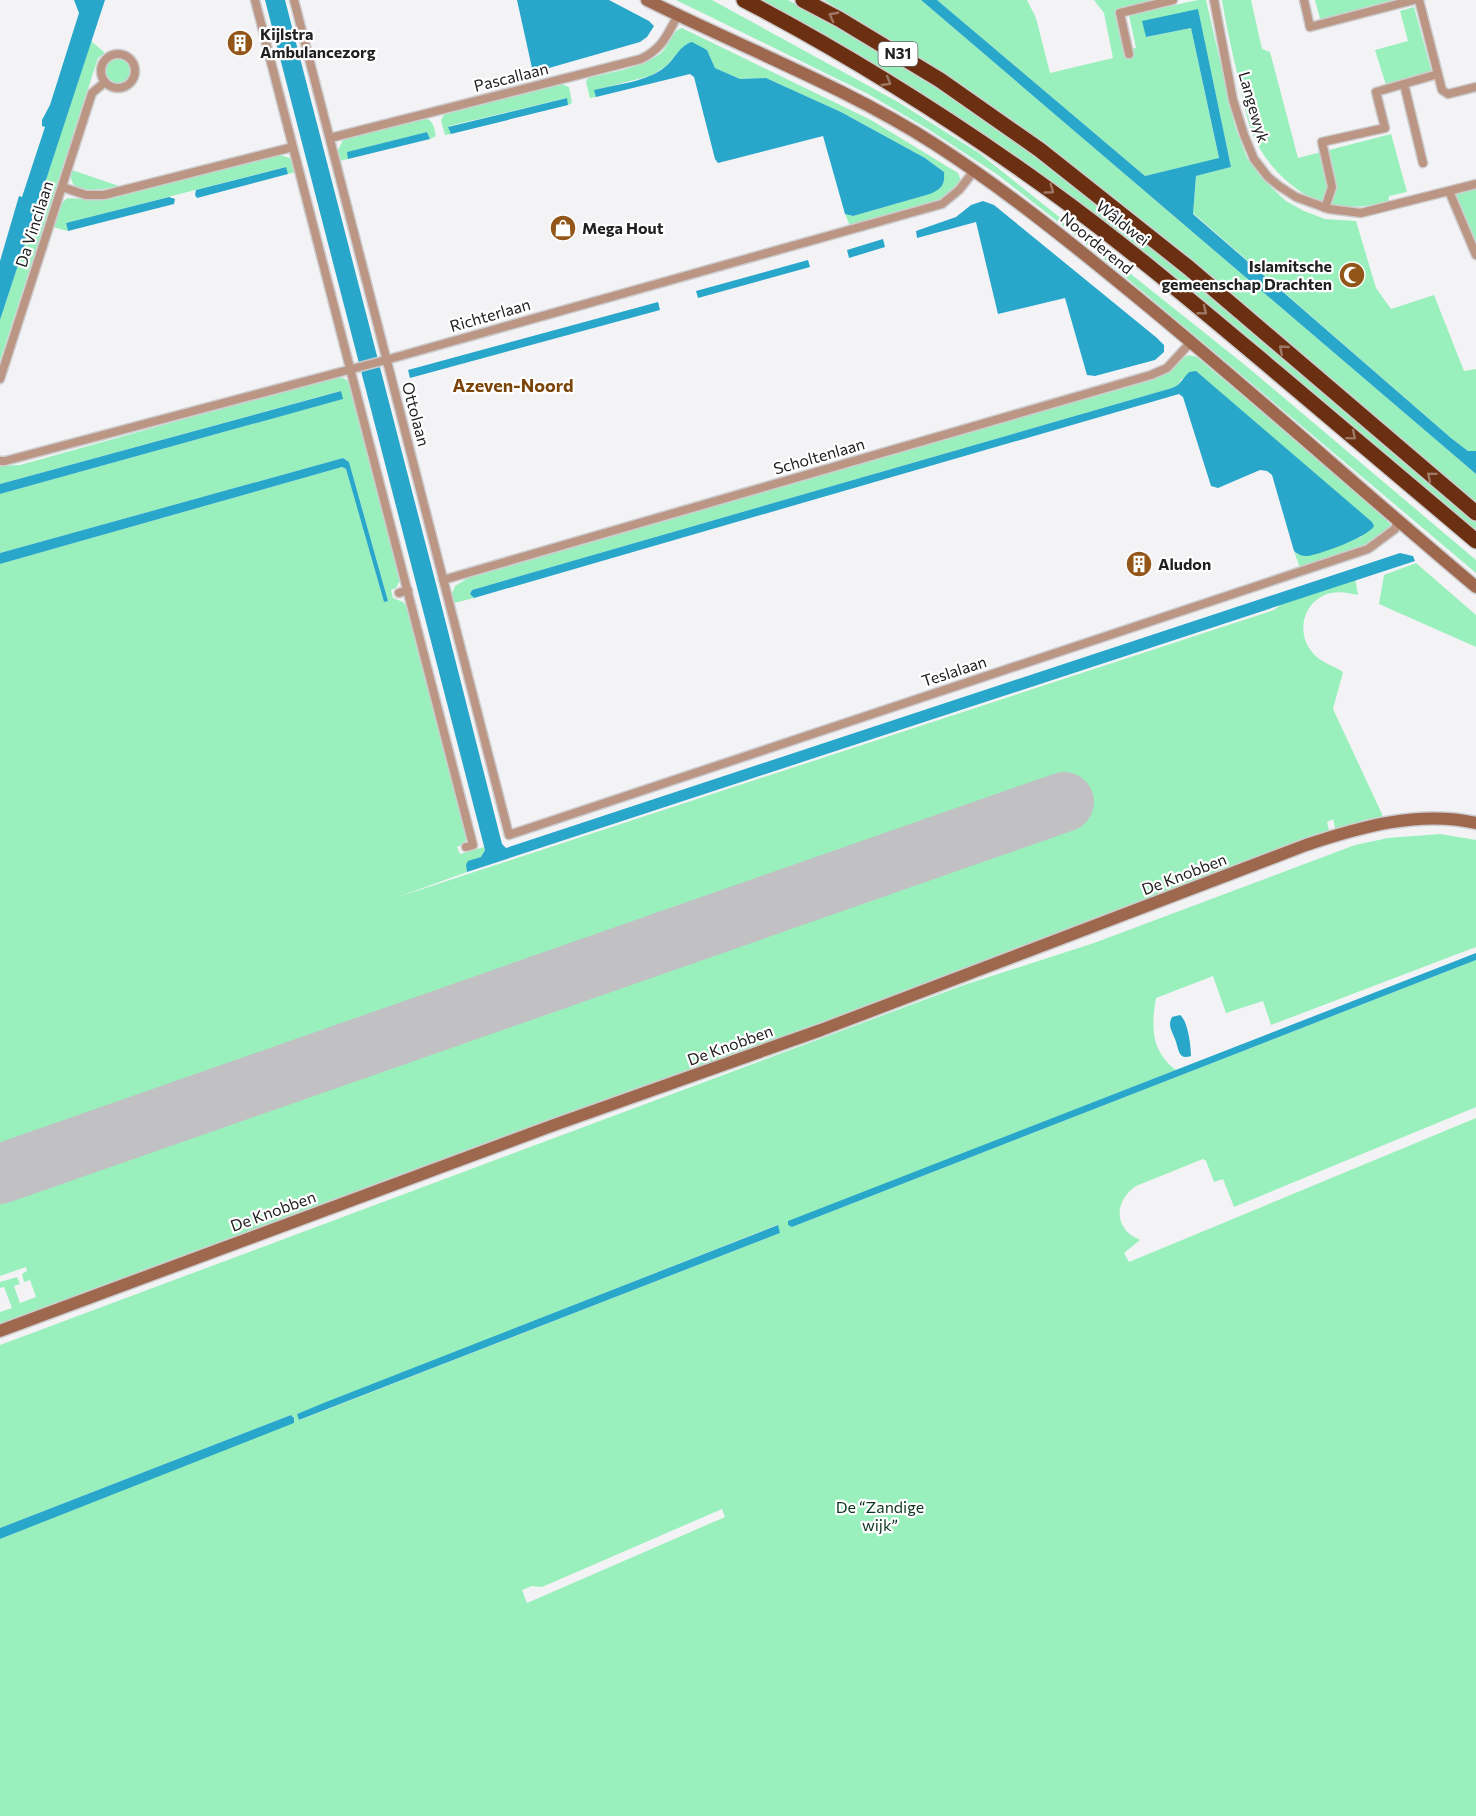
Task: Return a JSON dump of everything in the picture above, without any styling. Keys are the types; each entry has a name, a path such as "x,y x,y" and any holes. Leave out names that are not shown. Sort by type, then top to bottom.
{"highway":[{"name":"Wâldwei","path":"744,0 896,87 1000,154 1048,189 1215,321 1476,541"},
{"name":"Wâldwei","path":"802,0 839,19 940,80 1040,150 1189,268 1476,513"}],"street":[{"path":"255,0 353,369 403,591 473,845 466,848"},
{"name":"Ottolaan","path":"294,0 384,361 509,835"},
{"name":"Noorderend","path":"647,0 849,96 894,120 974,171 1043,221 1192,341 1476,587"},
{"path":"1129,54 1120,13 1173,0"},
{"name":"Langewyk","path":"1214,0 1233,100 1254,159 1268,177 1279,186 1296,197 1325,208 1361,213 1476,184"},
{"path":"1304,0 1310,27 1414,0"},
{"path":"1419,0 1442,90 1448,94 1476,87"},
{"name":"Pascallaan","path":"330,138 641,59 654,53 666,39 678,15"},
{"name":"Da Vincilaan","path":"121,54 131,60 135,72 131,83 120,89 109,87 104,83 100,71 104,60 109,56 121,54"},
{"path":"1325,208 1332,187 1322,142 1385,128 1376,92 1438,74"},
{"name":"Da Vincilaan","path":"0,380 92,93 104,83"},
{"path":"1404,84 1424,164"},
{"path":"62,187 86,195 104,195 293,147"},
{"name":"Richterlaan","path":"0,461 384,361 942,204 959,190 974,171"},
{"path":"1449,191 1476,255"},
{"name":"Scholtenlaan","path":"443,580 1151,375 1167,368 1192,341"},
{"name":"Teslalaan","path":"509,835 1368,549 1395,529 1398,521"},
{"name":"De Knobben","path":"0,1330 554,1125 821,1030 1306,845 1347,831 1406,820 1435,819 1476,823"}],"green space":[{"path":"676,0 712,0 898,102 979,153 1245,365 1476,560 1476,573 1085,243 998,175 928,129 868,94"},
{"path":"759,0 788,0 838,27 949,96 1098,203 1476,521 1476,534 1056,190"},
{"path":"824,0 921,0 1476,474 1476,507 1108,195 992,106"},
{"path":"937,0 1027,0 1036,18 1050,73 1113,58 1104,13 1094,0 1160,0 1116,11 1124,50 1136,48 1129,15 1206,0 1235,126 1247,158 1286,201 1325,219 1356,221 1376,288 1391,309 1434,295 1464,371 1476,369 1476,451 1468,451 1451,438 1193,213 1196,176 1231,167 1198,10 1143,22 1147,37 1191,28 1219,159 1145,176"},
{"path":"1222,0 1251,0 1262,49 1270,52 1298,158 1391,134 1407,192 1389,196 1388,204 1340,206 1322,202 1300,191 1272,166 1259,147 1248,122"},
{"path":"1315,0 1404,0 1323,21 1320,19"},
{"path":"1414,7 1432,73 1386,85 1375,50 1408,41 1400,11"},
{"path":"682,28 871,120 958,173 961,181 943,199 850,226 845,214 853,216 930,194 944,172 925,158 841,112 766,78 740,79 715,68 707,50 686,44 665,67 650,76 595,90 596,97 590,98 586,82 588,78 626,69 653,58 664,50 675,32"},
{"path":"91,41 105,53 98,58 0,361 0,320"},
{"path":"117,58 126,62 130,71 126,80 117,84 108,80 104,71 108,62"},
{"path":"562,84 569,87 572,103 568,105 566,98 449,126 451,134 445,135 441,120 445,113"},
{"path":"423,118 431,122 436,136 430,139 427,132 348,152 348,159 340,161 337,152 343,140"},
{"path":"280,155 290,158 296,172 288,174 285,167 66,223 68,231 53,227 60,205 67,198 101,200"},
{"path":"72,170 119,186 96,190 80,188 74,185 71,179"},
{"path":"1476,189 1476,245 1455,194"},
{"path":"1189,355 1197,357 1386,517 1395,529 1363,547 1300,568 1294,551 1298,555 1362,537 1182,378 1178,385 1172,388 472,590 470,594 474,598 454,603 451,596 455,586 468,578 1153,379"},
{"path":"335,377 344,378 350,385 401,578 396,588 391,590 393,598 403,602 409,609 467,835 465,843 457,847 460,854 484,847 485,850 481,857 466,865 467,872 395,898 1274,610 1288,599 1355,577 1358,595 1334,592 1322,596 1309,609 1303,626 1307,644 1315,655 1343,672 1333,709 1382,814 1382,821 1336,832 1333,819 1327,822 1330,834 0,1327 0,1312 12,1308 4,1287 0,1288 0,1282 17,1277 20,1284 14,1286 20,1303 36,1297 30,1280 24,1282 22,1274 27,1271 26,1267 0,1276 0,1197 1071,820 1058,784 0,1155 0,564 342,467 346,469 384,602 388,601 349,462 343,458 0,553 0,494 342,399 340,391 0,484 0,466 20,465"},
{"path":"1416,563 1476,615 1476,647 1379,604 1384,575"},
{"name":"De “Zandige wijk”","path":"1440,834 1476,840 1476,947 1271,1025 1263,1001 1226,1013 1213,976 1156,998 1154,1029 1157,1047 1176,1070 788,1222 792,1227 1476,960 1476,1107 1234,1207 1223,1179 1214,1182 1206,1161 1203,1159 1136,1186 1124,1199 1120,1207 1120,1214 1125,1229 1140,1240 1124,1253 1129,1262 1476,1118 1476,1816 0,1816 0,1539 294,1422 294,1418 291,1415 0,1528 0,1345 964,985 1094,943 1355,845 1388,838","holes":["777,1225 780,1233 300,1420 297,1414","722,1509 725,1517 527,1603 522,1590 532,1586 542,1587"]}],"water":[{"path":"74,0 105,0 0,320 0,261 19,196 22,197 45,127 42,126 42,120 50,105 79,13"},
{"path":"265,0 285,0 502,844 506,848 1400,553 1413,556 1415,561 467,872 468,861 481,857 485,850"},
{"path":"517,0 609,0 649,21 654,26 647,37 640,42 542,70 532,68"},
{"path":"921,0 937,0 1145,176 1219,158 1191,28 1146,37 1142,21 1198,9 1231,167 1196,176 1193,214 1451,438 1468,451 1476,451 1476,474"},
{"path":"692,42 707,50 715,68 740,79 766,78 841,112 925,158 944,172 942,186 930,194 853,216 845,214 823,136 718,163 715,159 694,77 690,74 596,97 594,90 641,79 658,72 669,64 684,46"},
{"path":"567,98 568,105 451,134 448,127"},
{"path":"427,132 430,139 348,159 347,152"},
{"path":"286,167 288,174 197,198 195,195 196,190"},
{"path":"169,197 175,199 174,204 68,231 66,223"},
{"path":"983,201 994,205 1157,338 1164,345 1164,352 1155,360 1095,376 1087,375 1065,298 998,314 976,222 917,238 916,231 956,217 971,205"},
{"path":"883,239 885,247 849,258 847,250"},
{"path":"808,260 810,267 698,298 696,291"},
{"path":"658,302 660,310 410,378 408,370"},
{"path":"1196,371 1374,526 1363,535 1333,549 1308,556 1294,551 1272,475 1267,471 1260,470 1218,488 1211,486 1183,397 1179,394 474,598 470,594 472,590 1172,388 1178,385 1189,372"},
{"path":"341,391 343,399 0,494 0,484"},
{"path":"343,458 349,462 388,601 384,602 346,469 342,467 0,564 0,553"},
{"path":"1476,953 1476,960 792,1227 788,1225 788,1221"},
{"path":"1180,1015 1190,1040 1191,1056 1187,1057 1180,1054 1170,1027 1172,1017"},
{"path":"778,1225 780,1233 299,1420 297,1414 326,1402"},
{"path":"291,1415 294,1423 0,1539 0,1528"}],"runway":[{"path":"0,1174 1064,802"}],"place":[{"name":"Kijlstra Ambulancezorg","path":"240,43"},
{"name":"Mega Hout","path":"563,228"},
{"name":"Islamitsche gemeenschap Drachten","path":"1352,275"},
{"name":"Aludon","path":"1139,564"}],"district":[{"name":"Azeven-Noord","path":"513,386"}]}
